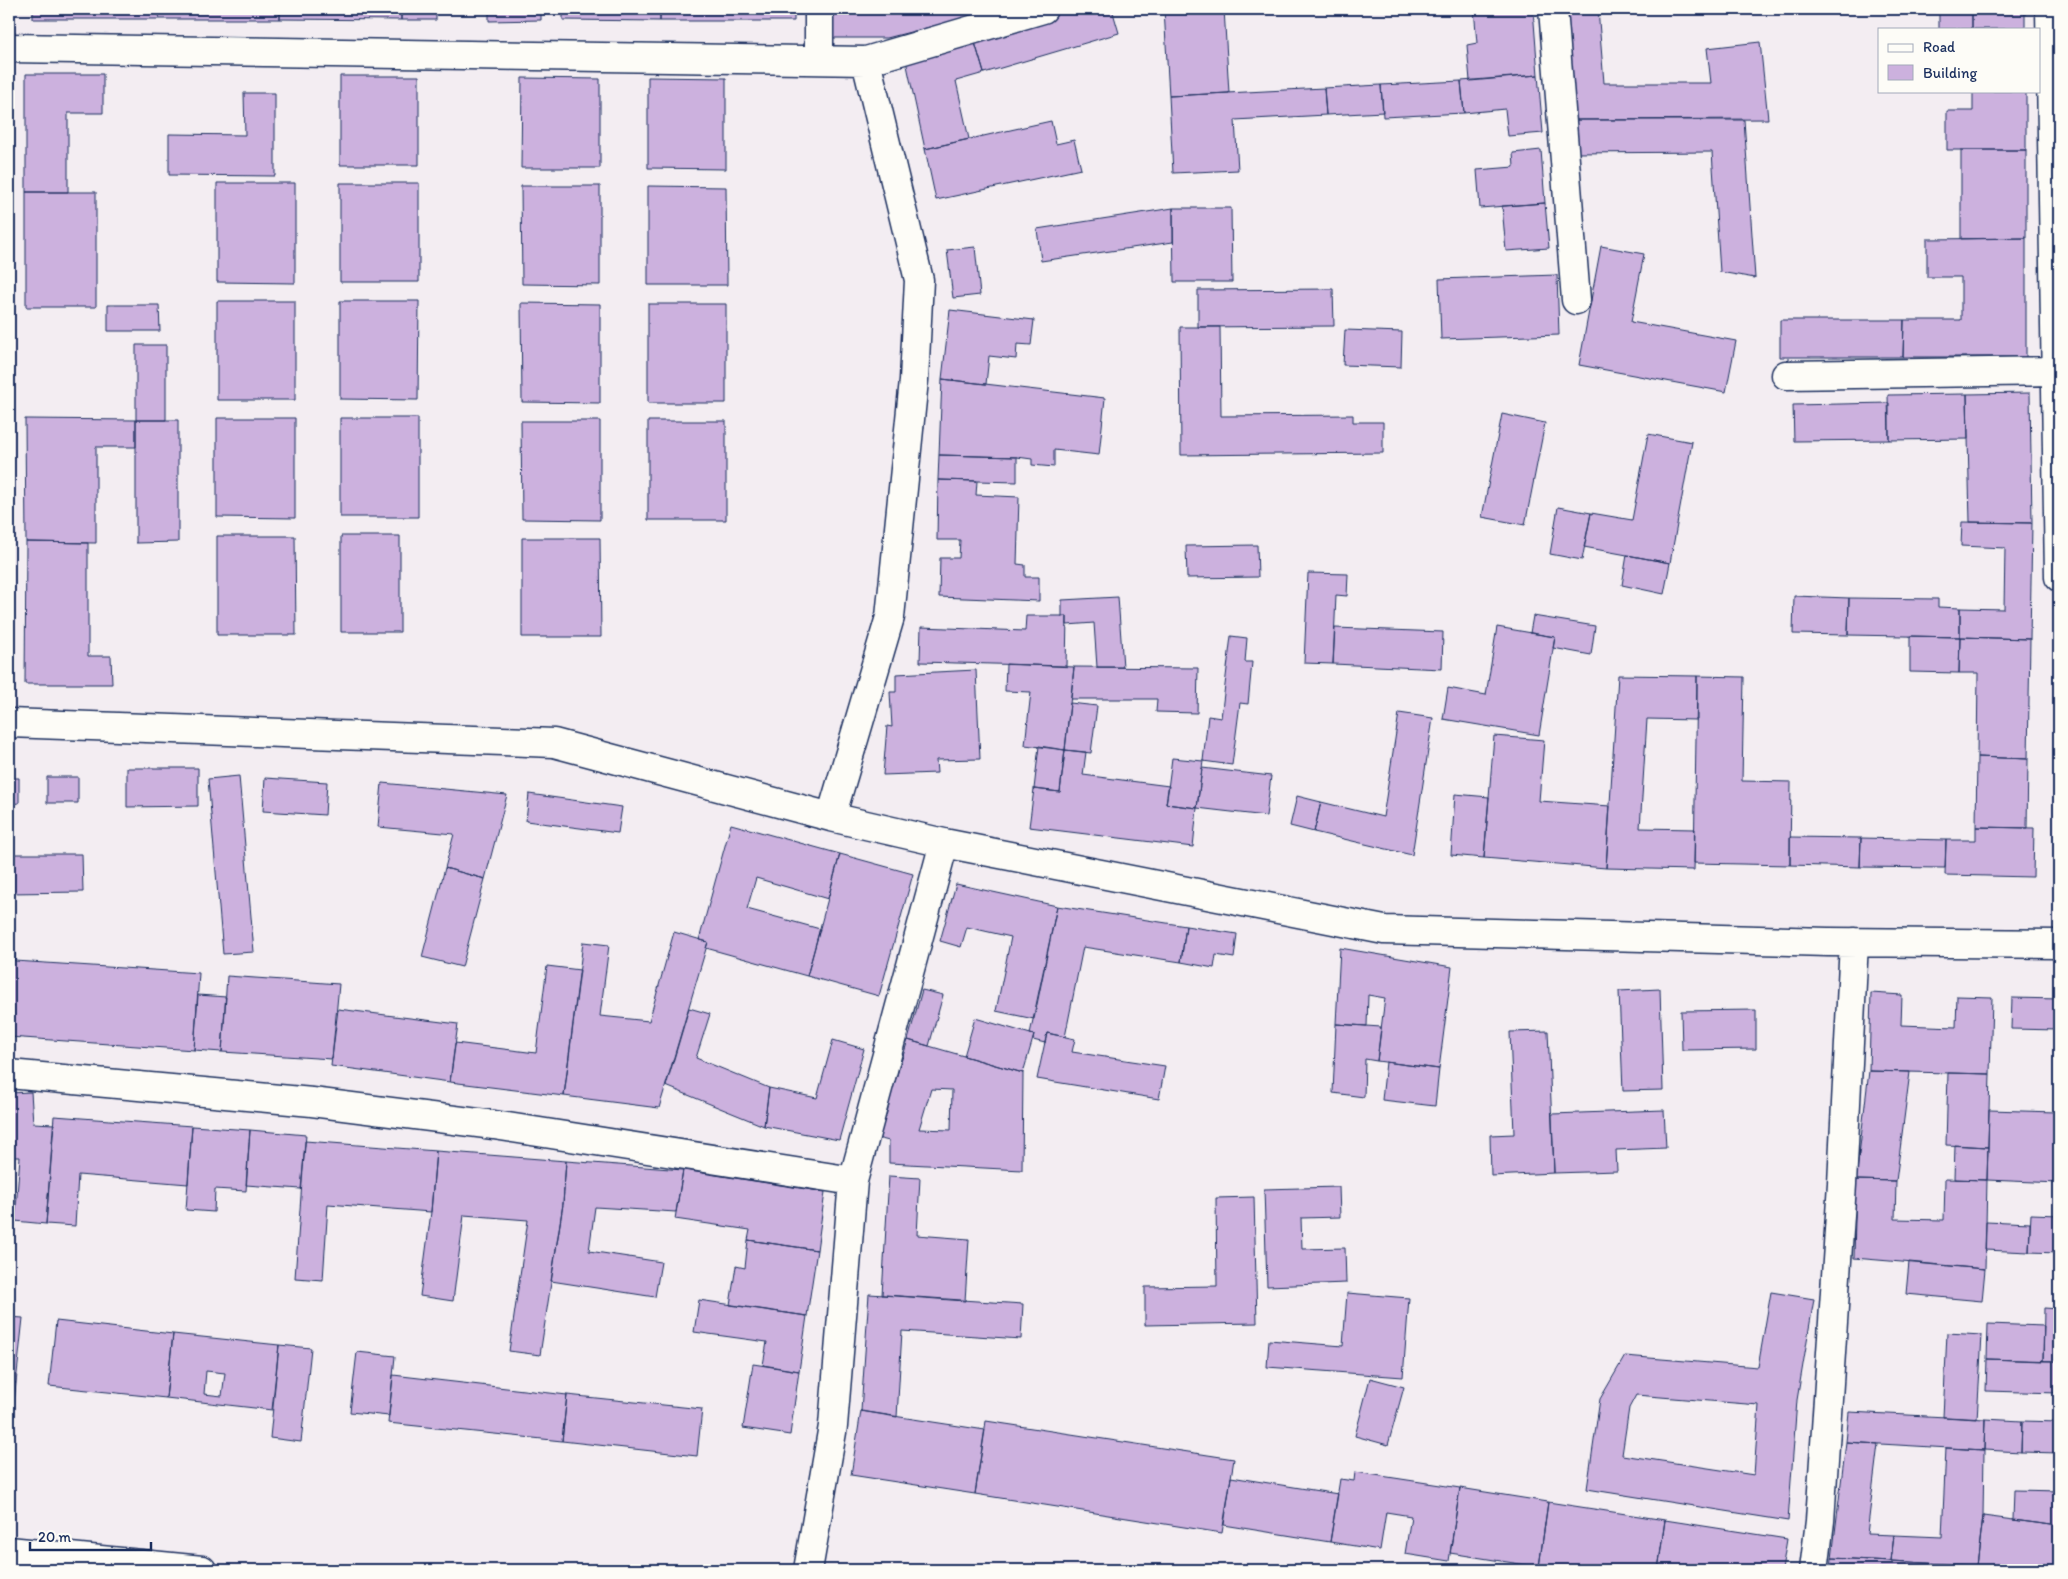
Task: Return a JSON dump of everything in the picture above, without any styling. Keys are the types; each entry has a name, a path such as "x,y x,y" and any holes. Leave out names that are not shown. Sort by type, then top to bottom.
{"street":[{"path":"818,9 819,60"},
{"path":"9,48 866,61 1043,9"},
{"path":"1553,9 1576,300"},
{"path":"2050,9 2059,577"},
{"path":"831,817 890,617 914,380 919,280 866,61"},
{"path":"1786,375 2056,371"},
{"path":"9,723 554,744 831,817 944,844 1384,930 1854,942 2059,944"},
{"path":"808,1570 833,1426 853,1181 944,844"},
{"path":"1814,1570 1820,1521 1842,1174 1854,942"},
{"path":"9,1074 341,1105 494,1125 853,1181"},
{"path":"9,1551 202,1570"}],"building":[{"path":"33,9 159,9 159,19 33,19"},
{"path":"159,9 280,9 280,19 159,19"},
{"path":"280,9 401,9 401,20 280,19"},
{"path":"401,9 436,9 436,20 401,20"},
{"path":"489,9 541,9 541,20 489,21"},
{"path":"563,9 660,9 660,21 563,20"},
{"path":"660,9 794,9 794,21 660,21"},
{"path":"831,9 967,9 969,17 887,38 831,38"},
{"path":"967,9 1003,9 969,17"},
{"path":"1064,9 1112,9 1119,33 984,73 973,36"},
{"path":"1164,9 1224,9 1229,93 1169,96"},
{"path":"1474,9 1533,9 1538,75 1470,81 1467,45 1477,43"},
{"path":"1563,9 1598,9 1604,83 1711,83 1707,48 1760,42 1768,119 1570,120"},
{"path":"1939,9 1972,9 1972,28 1939,28"},
{"path":"1972,9 2025,9 2025,28 1972,28"},
{"path":"973,36 984,73 956,81 969,139 925,149 905,56"},
{"path":"26,74 103,74 103,113 68,113 68,192 26,192"},
{"path":"1538,75 1543,133 1508,136 1505,109 1464,113 1461,81"},
{"path":"340,76 419,76 419,165 340,165"},
{"path":"648,77 726,78 726,169 648,168"},
{"path":"522,78 600,79 600,168 521,168"},
{"path":"1461,81 1464,113 1383,117 1381,85"},
{"path":"1381,85 1383,112 1326,115 1324,88"},
{"path":"1324,88 1326,115 1235,120 1238,170 1173,173 1169,96"},
{"path":"1973,92 2026,92 2026,150 1947,150 1947,111 1973,111"},
{"path":"244,93 275,93 275,176 169,175 169,134 245,135"},
{"path":"1570,120 1744,120 1755,278 1720,272 1712,152 1573,153"},
{"path":"1051,121 1056,144 1074,140 1081,169 936,200 925,149"},
{"path":"1541,150 1545,203 1480,208 1477,170 1514,167 1513,153"},
{"path":"1961,150 2026,150 2026,238 1961,239"},
{"path":"217,183 295,183 295,283 217,282"},
{"path":"340,183 419,183 419,282 340,282"},
{"path":"521,186 600,186 600,285 522,284"},
{"path":"648,186 726,187 727,285 648,285"},
{"path":"26,192 96,192 96,307 26,307"},
{"path":"1545,203 1549,248 1506,251 1502,206"},
{"path":"1173,208 1173,242 1041,261 1037,229"},
{"path":"1173,208 1231,208 1232,282 1174,282"},
{"path":"2026,238 2026,357 1903,357 1904,320 1961,320 1961,277 1927,277 1927,239"},
{"path":"1601,246 1644,254 1631,322 1736,341 1726,392 1579,365"},
{"path":"975,247 980,295 953,298 947,250"},
{"path":"1557,275 1559,335 1441,339 1439,279"},
{"path":"1333,289 1334,326 1198,327 1198,290"},
{"path":"217,301 295,301 295,400 217,400"},
{"path":"340,301 419,301 418,400 340,399"},
{"path":"521,303 600,304 600,403 522,402"},
{"path":"648,304 726,304 726,403 648,403"},
{"path":"108,305 159,305 160,331 108,331"},
{"path":"950,310 1034,320 1031,345 1017,344 1016,359 989,356 986,384 942,379"},
{"path":"1780,320 1904,320 1903,357 1780,357"},
{"path":"1180,327 1220,327 1221,416 1353,415 1353,422 1383,422 1383,453 1181,455"},
{"path":"1345,330 1402,332 1401,367 1343,365"},
{"path":"136,345 166,345 166,420 136,420"},
{"path":"942,379 1105,398 1099,455 1054,450 1054,467 1032,465 1032,459 1017,457 939,455"},
{"path":"2030,393 2032,523 1970,522 1967,394"},
{"path":"1967,394 1968,439 1889,440 1888,395"},
{"path":"1889,403 1889,440 1794,441 1793,405"},
{"path":"1502,414 1545,423 1525,525 1482,517"},
{"path":"217,418 295,418 295,518 217,517"},
{"path":"340,418 418,418 418,517 340,517"},
{"path":"25,419 136,420 136,447 96,447 96,543 26,542"},
{"path":"136,420 178,420 178,542 136,543"},
{"path":"521,421 600,421 600,520 522,519"},
{"path":"648,421 726,421 726,520 648,520"},
{"path":"1648,434 1692,442 1670,563 1584,547 1591,513 1632,520"},
{"path":"939,455 1017,457 1017,482 938,480"},
{"path":"938,480 977,481 976,495 1019,497 1017,564 1025,565 1025,577 1039,577 1039,601 939,597 940,558 959,558 960,540 937,540"},
{"path":"1558,507 1591,513 1582,560 1550,554"},
{"path":"1962,522 2032,523 2030,639 1960,637 1960,608 2004,609 2005,548 1961,546"},
{"path":"217,536 295,536 296,635 217,635"},
{"path":"341,536 400,536 400,632 341,632"},
{"path":"522,538 600,538 601,637 522,637"},
{"path":"26,542 88,543 88,656 111,656 112,684 25,684"},
{"path":"1257,545 1258,577 1187,578 1186,546"},
{"path":"1627,555 1670,563 1664,594 1622,585"},
{"path":"1308,573 1348,574 1347,596 1336,595 1333,664 1304,663"},
{"path":"1794,596 1849,598 1848,635 1793,634"},
{"path":"1118,597 1123,667 1097,667 1094,623 1067,625 1067,616 1062,617 1062,600"},
{"path":"1849,598 1938,599 1938,607 1960,608 1960,637 1848,635"},
{"path":"1026,616 1067,616 1066,666 920,662 921,627 1025,631"},
{"path":"1533,616 1595,626 1591,655 1553,648 1555,637 1530,633"},
{"path":"1497,627 1555,637 1539,735 1443,719 1448,688 1486,695"},
{"path":"1335,628 1443,632 1442,669 1333,664"},
{"path":"1231,636 1247,638 1245,662 1252,662 1248,704 1240,703 1232,765 1203,761 1208,716 1221,718"},
{"path":"1910,636 1960,637 1959,673 1910,672"},
{"path":"1960,637 2030,639 2028,759 1977,757 1978,673 1959,673"},
{"path":"1006,664 1074,667 1065,750 1025,745 1031,692 1005,691"},
{"path":"1074,667 1198,668 1197,713 1156,712 1157,699 1071,699"},
{"path":"976,670 980,759 936,760 937,773 883,775 887,726 892,727 890,692 896,692 896,674"},
{"path":"1618,675 1697,676 1697,720 1647,719 1640,828 1695,829 1694,870 1606,868"},
{"path":"1697,676 1744,677 1742,781 1791,782 1790,865 1694,863"},
{"path":"1070,703 1097,706 1091,753 1065,750"},
{"path":"1399,713 1433,718 1412,855 1314,832 1321,802 1383,817"},
{"path":"1494,736 1544,740 1539,801 1610,806 1606,868 1484,858"},
{"path":"1039,746 1065,750 1060,792 1034,789"},
{"path":"1065,750 1086,752 1083,775 1169,786 1166,804 1197,808 1193,847 1029,827 1034,789 1060,792"},
{"path":"1977,757 2028,759 2027,828 1976,827"},
{"path":"1172,758 1203,761 1197,808 1166,804"},
{"path":"127,768 198,768 198,806 127,807"},
{"path":"1202,768 1271,776 1266,816 1197,808"},
{"path":"239,776 254,952 223,954 208,779"},
{"path":"47,777 78,777 78,803 47,803"},
{"path":"9,778 19,778 19,803 9,804"},
{"path":"265,778 327,782 325,815 263,811"},
{"path":"382,783 507,795 485,879 445,868 454,834 378,827"},
{"path":"529,794 622,807 618,833 526,821"},
{"path":"1455,794 1489,797 1484,858 1451,855"},
{"path":"1297,796 1321,802 1314,832 1290,826"},
{"path":"731,824 840,854 828,899 756,878 747,909 820,929 807,976 706,948 708,942 699,940"},
{"path":"1976,827 2034,828 2033,877 1945,875 1946,840 1976,840"},
{"path":"1790,837 1861,838 1860,867 1790,865"},
{"path":"1861,838 1946,840 1945,868 1860,867"},
{"path":"9,854 82,854 83,892 9,893"},
{"path":"840,854 913,874 879,996 807,976"},
{"path":"445,868 485,879 462,967 422,957"},
{"path":"956,884 1057,906 1034,1019 996,1011 1011,937 967,927 961,947 940,941"},
{"path":"1057,906 1186,926 1181,962 1083,947 1065,1037 1047,1033 1045,1043 1033,1040 1034,1035 1030,1034"},
{"path":"1186,926 1237,934 1234,958 1216,955 1214,968 1181,962"},
{"path":"674,932 708,942 659,1108 564,1096 583,942 609,945 600,1016 649,1021"},
{"path":"1340,948 1452,967 1439,1069 1377,1061 1385,998 1368,995 1367,1026 1336,1024"},
{"path":"9,953 15,953 15,961 199,973 194,1050 9,1037"},
{"path":"547,966 580,970 564,1096 450,1082 455,1043 536,1053"},
{"path":"227,976 339,984 332,1059 222,1052"},
{"path":"1660,989 1663,1090 1623,1091 1619,991"},
{"path":"922,990 943,995 929,1046 908,1040"},
{"path":"1871,993 1902,995 1901,1025 1956,1027 1957,996 1992,997 1990,1074 1869,1071"},
{"path":"198,995 226,997 222,1052 194,1050"},
{"path":"2012,998 2059,999 2059,1030 2011,1029"},
{"path":"689,1008 710,1014 696,1058 769,1088 764,1126 666,1086"},
{"path":"338,1009 458,1024 450,1082 331,1066"},
{"path":"1756,1010 1756,1049 1682,1050 1681,1011"},
{"path":"975,1018 1034,1035 1023,1073 964,1056"},
{"path":"1336,1024 1381,1027 1377,1061 1365,1059 1364,1097 1333,1093"},
{"path":"1548,1031 1554,1173 1491,1176 1490,1135 1514,1134 1510,1032"},
{"path":"1047,1033 1075,1039 1072,1052 1165,1066 1159,1099 1037,1079"},
{"path":"833,1040 864,1049 839,1140 764,1126 769,1088 817,1098"},
{"path":"908,1040 1023,1073 1022,1170 889,1163 889,1141 877,1138","holes":["931,1089 952,1090 951,1130 919,1129"]},
{"path":"1386,1062 1439,1069 1435,1106 1382,1100"},
{"path":"1869,1071 1910,1072 1896,1181 1856,1180"},
{"path":"1948,1073 1990,1074 1988,1147 1946,1145"},
{"path":"31,1092 33,1123 54,1124 46,1224 15,1221 20,1157 9,1157 9,1093"},
{"path":"1664,1110 1666,1148 1616,1150 1617,1171 1554,1173 1552,1114"},
{"path":"1989,1110 2055,1112 2055,1118 2059,1119 2059,1183 1987,1180"},
{"path":"54,1116 192,1126 188,1184 78,1175 75,1226 46,1224"},
{"path":"192,1126 250,1130 246,1191 215,1189 214,1212 186,1210"},
{"path":"250,1130 306,1135 301,1189 246,1185"},
{"path":"305,1141 436,1151 431,1212 328,1204 323,1280 295,1278"},
{"path":"1955,1145 1988,1147 1987,1180 1954,1179"},
{"path":"436,1151 566,1161 563,1204 540,1355 509,1351 528,1220 464,1215 453,1301 420,1296 431,1212"},
{"path":"566,1161 683,1170 676,1212 595,1207 589,1251 661,1262 655,1297 551,1281 563,1204"},
{"path":"683,1170 825,1192 817,1250 748,1240 750,1230 675,1219"},
{"path":"889,1176 920,1178 917,1235 969,1239 965,1301 882,1295"},
{"path":"1945,1179 1987,1180 1985,1269 1854,1258 1856,1180 1896,1181 1895,1219 1944,1220"},
{"path":"1339,1187 1340,1217 1301,1218 1302,1249 1345,1248 1346,1283 1267,1286 1264,1189"},
{"path":"1254,1197 1257,1323 1145,1325 1145,1287 1217,1286 1216,1198"},
{"path":"2031,1214 2059,1215 2059,1253 2029,1252"},
{"path":"1986,1221 2030,1223 2029,1252 1985,1250"},
{"path":"748,1240 817,1250 807,1316 730,1305 736,1266 745,1268"},
{"path":"1909,1262 1985,1269 1982,1301 1906,1294"},
{"path":"1771,1292 1814,1299 1797,1400 1788,1521 1587,1489 1600,1399 1625,1356 1758,1367","holes":["1636,1395 1759,1405 1754,1475 1622,1455 1629,1408"]},
{"path":"1347,1293 1409,1298 1403,1377 1267,1367 1269,1340 1343,1346"},
{"path":"869,1294 1023,1304 1021,1339 902,1331 897,1417 861,1411"},
{"path":"699,1300 807,1316 799,1371 763,1365 767,1342 694,1332"},
{"path":"2044,1308 2059,1309 2059,1361 2043,1361"},
{"path":"9,1317 23,1318 16,1383 9,1382"},
{"path":"56,1321 173,1334 166,1398 49,1386"},
{"path":"1988,1324 2044,1326 2043,1361 1987,1359"},
{"path":"1947,1333 1982,1335 1977,1419 1943,1417"},
{"path":"173,1334 279,1345 272,1410 166,1398","holes":["206,1371 225,1373 222,1396 204,1394"]},
{"path":"279,1345 311,1348 301,1442 270,1438"},
{"path":"357,1352 395,1356 389,1416 350,1412"},
{"path":"1987,1359 2059,1361 2059,1393 1986,1391"},
{"path":"753,1364 799,1371 790,1435 743,1428"},
{"path":"393,1375 567,1395 562,1441 388,1423"},
{"path":"1370,1378 1404,1387 1388,1445 1355,1436"},
{"path":"9,1382 16,1383 9,1453"},
{"path":"567,1395 702,1409 697,1456 562,1441"},
{"path":"861,1411 985,1430 975,1494 851,1475"},
{"path":"1849,1412 1985,1419 1984,1450 1846,1442"},
{"path":"1985,1419 2022,1421 2021,1452 1984,1450"},
{"path":"986,1421 1234,1459 1222,1533 975,1494"},
{"path":"2022,1421 2059,1422 2059,1453 2021,1452"},
{"path":"1846,1442 1878,1444 1867,1534 1894,1535 1891,1561 1832,1558"},
{"path":"1946,1448 1984,1450 1983,1516 1977,1566 1891,1561 1894,1535 1942,1537"},
{"path":"1355,1472 1460,1488 1449,1561 1405,1554 1411,1516 1386,1512 1380,1550 1330,1542 1340,1479 1354,1481"},
{"path":"1231,1477 1338,1494 1330,1542 1224,1525"},
{"path":"1460,1488 1548,1502 1539,1567 1450,1553"},
{"path":"2014,1490 2059,1491 2059,1526 2013,1520"},
{"path":"1548,1502 1665,1520 1658,1570 1560,1570 1539,1567"},
{"path":"1983,1516 2059,1526 2059,1570 2012,1570 1977,1566"},
{"path":"1665,1520 1787,1539 1782,1570 1658,1570"},
{"path":"1832,1558 1977,1566 1976,1570 1831,1570"},
{"path":"1977,1566 2012,1570 1976,1570"}]}
